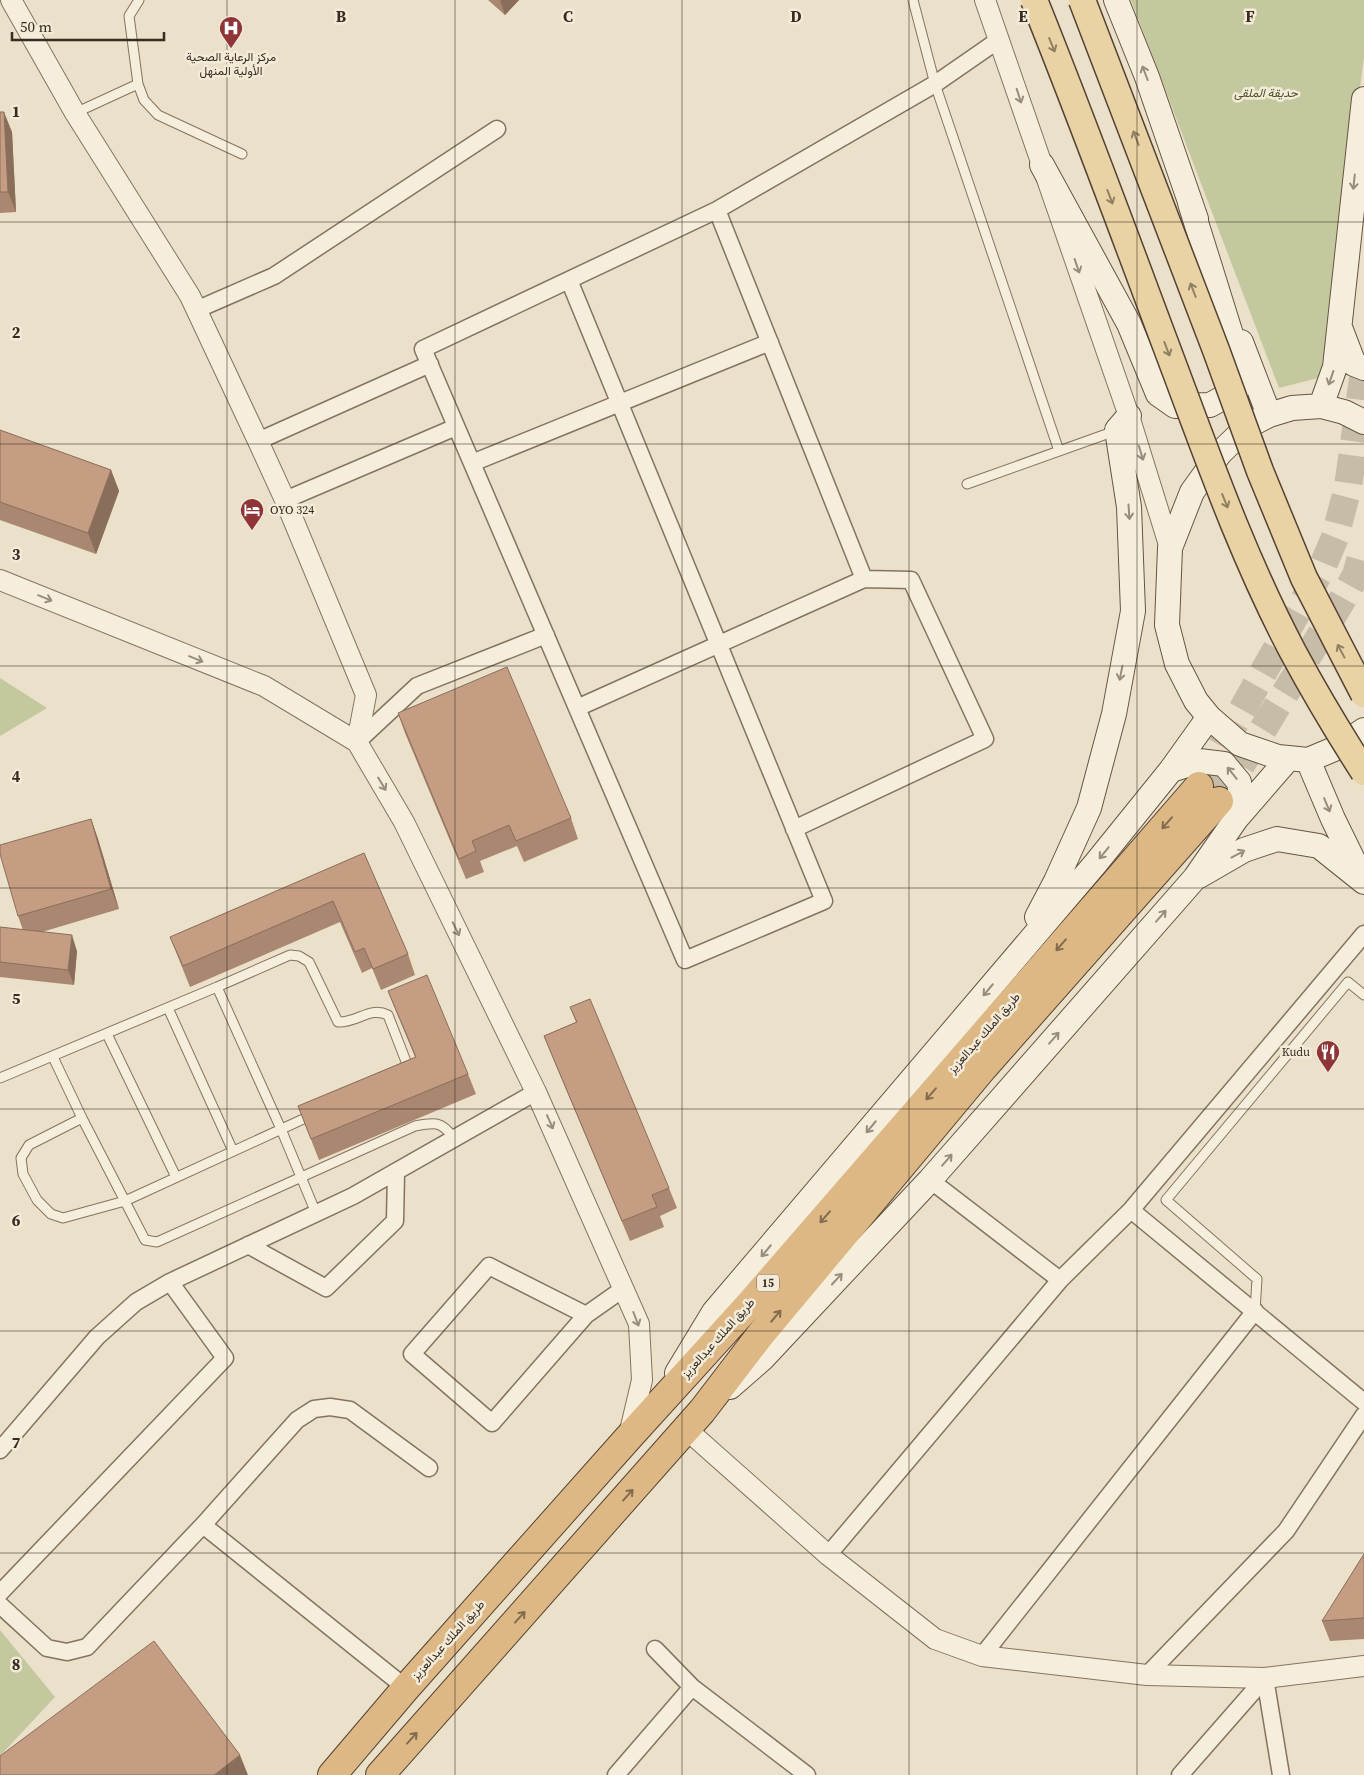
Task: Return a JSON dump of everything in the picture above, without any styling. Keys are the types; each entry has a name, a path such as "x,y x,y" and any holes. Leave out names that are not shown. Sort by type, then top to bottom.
{"highway":[{"name":"طريق الملك عبدالعزيز","path":"332,1775 406,1688 628,1437 1218,802"},
{"name":"طريق الملك عبدالعزيز","path":"380,1775 694,1420 761,1334 983,1068 1218,802"}],"main road":[{"path":"1034,0 1208,458 1250,563 1293,651 1328,714 1364,772"},
{"path":"1082,0 1104,53 1285,534 1304,578 1364,694"},
{"path":"1116,0 1146,77 1190,204 1268,415"},
{"path":"1321,406 1334,367 1364,99"},
{"path":"1042,165 1129,324 1158,394 1175,406 1210,405 1237,390 1234,344 1190,204"},
{"path":"1339,323 1354,364 1364,368"},
{"path":"1298,759 1278,757 1240,744 1209,717 1196,701 1177,664 1167,624 1170,548 1192,492 1220,453 1248,426 1268,415 1292,408 1321,406 1344,412 1364,422"},
{"path":"1010,964 1056,881 1089,808 1115,704 1133,611 1130,507 1123,423"},
{"path":"659,1403 714,1312 1096,863 1171,770 1209,717"},
{"path":"1195,878 1218,802 1298,759 1339,747 1364,730"},
{"path":"1298,759 1333,818 1364,882"},
{"path":"1171,770 1199,761 1224,764 1239,782 1241,796 1218,802"},
{"path":"694,1420 762,1359 930,1180 1195,878 1244,850 1277,839 1319,846 1364,882"}],"street":[{"path":"11,0 75,113 190,296 285,500 366,696 357,742"},
{"path":"986,0 1042,165 1123,423 1170,548"},
{"path":"569,280 824,901 685,960 423,348 717,210 935,84 1000,39"},
{"path":"196,310 274,276 497,129"},
{"path":"717,210 864,579"},
{"path":"472,463 770,342"},
{"path":"258,442 430,364"},
{"path":"285,500 456,427"},
{"path":"577,708 864,579 910,580 985,739 794,829"},
{"path":"0,580 264,686 357,742 404,822 536,1092 640,1324 642,1380 628,1437"},
{"path":"357,742 417,686 546,635"},
{"path":"828,1555 1060,1280 1131,1210 1364,934"},
{"path":"0,1450 97,1337 136,1302 170,1282 353,1196 536,1092"},
{"path":"248,1245 326,1288 394,1221 396,1172"},
{"path":"930,1180 1060,1280"},
{"path":"1131,1210 1364,1402"},
{"path":"586,1315 489,1266 412,1354 492,1423 586,1315 623,1289"},
{"path":"0,1593 225,1358 170,1282"},
{"path":"982,1656 1255,1311"},
{"path":"0,1605 47,1648 67,1652 87,1648 203,1525 297,1420 314,1409 330,1407 350,1410 429,1468"},
{"path":"1147,1675 1286,1531 1364,1415"},
{"path":"694,1420 828,1555 935,1639 982,1656 1147,1675 1265,1678 1364,1666"},
{"path":"203,1525 406,1688"},
{"path":"655,1648 692,1687 807,1775"},
{"path":"1180,1775 1265,1678"},
{"path":"1265,1678 1281,1775"},
{"path":"616,1775 692,1687"}],"lane":[{"path":"139,0 129,16 138,84 144,100 158,114 242,154"},
{"path":"913,0 935,84 1059,451"},
{"path":"75,113 138,84"},
{"path":"967,484 1059,451 1123,423"},
{"path":"0,1078 217,988 290,955 299,956 309,962 338,1022 347,1022 372,1012 380,1011 388,1015 407,1064 406,1071 396,1078"},
{"path":"1255,1311 1257,1279 1166,1200 1348,982 1364,995"},
{"path":"217,988 282,1128 316,1213"},
{"path":"168,1008 233,1151"},
{"path":"106,1034 176,1177"},
{"path":"53,1057 145,1240 157,1242 415,1126 435,1122 447,1129 454,1138"},
{"path":"82,1118 29,1145 21,1158 23,1174 37,1200 51,1214 63,1218 125,1201 317,1113"}],"green space":[{"name":"حديقة الملقى","path":"1131,0 1364,0 1364,57 1322,377 1279,388"},
{"path":"0,678 47,708 0,736"},
{"path":"0,1630 55,1697 0,1756"}],"building":[{"path":"0,112 4,112 8,192 0,192"},
{"path":"0,430 111,470 88,533 0,502"},
{"path":"507,667 571,818 516,841 509,825 472,841 476,851 459,859 398,713"},
{"path":"91,819 111,889 18,916 0,854 0,845"},
{"path":"364,853 408,954 373,969 364,948 355,952 333,901 183,966 170,937"},
{"path":"0,927 72,935 68,970 0,962"},
{"path":"427,975 468,1074 311,1139 298,1106 416,1057 388,991"},
{"path":"590,999 669,1188 652,1195 657,1207 622,1221 544,1036 577,1022 570,1007"},
{"path":"1364,1554 1364,1618 1322,1621"},
{"path":"154,1641 240,1755 214,1775 0,1775 0,1756"}],"tunnel":[{"path":"1201,783 1322,568 1335,537 1348,487 1364,371"},
{"path":"1219,801 1341,602 1356,575 1364,547"}],"place":[{"name":"مركز الرعاية الصحية الأولية المنهل","path":"231,49"},
{"name":"OYO 324","path":"252,531"},
{"name":"Kudu","path":"1328,1073"}]}
